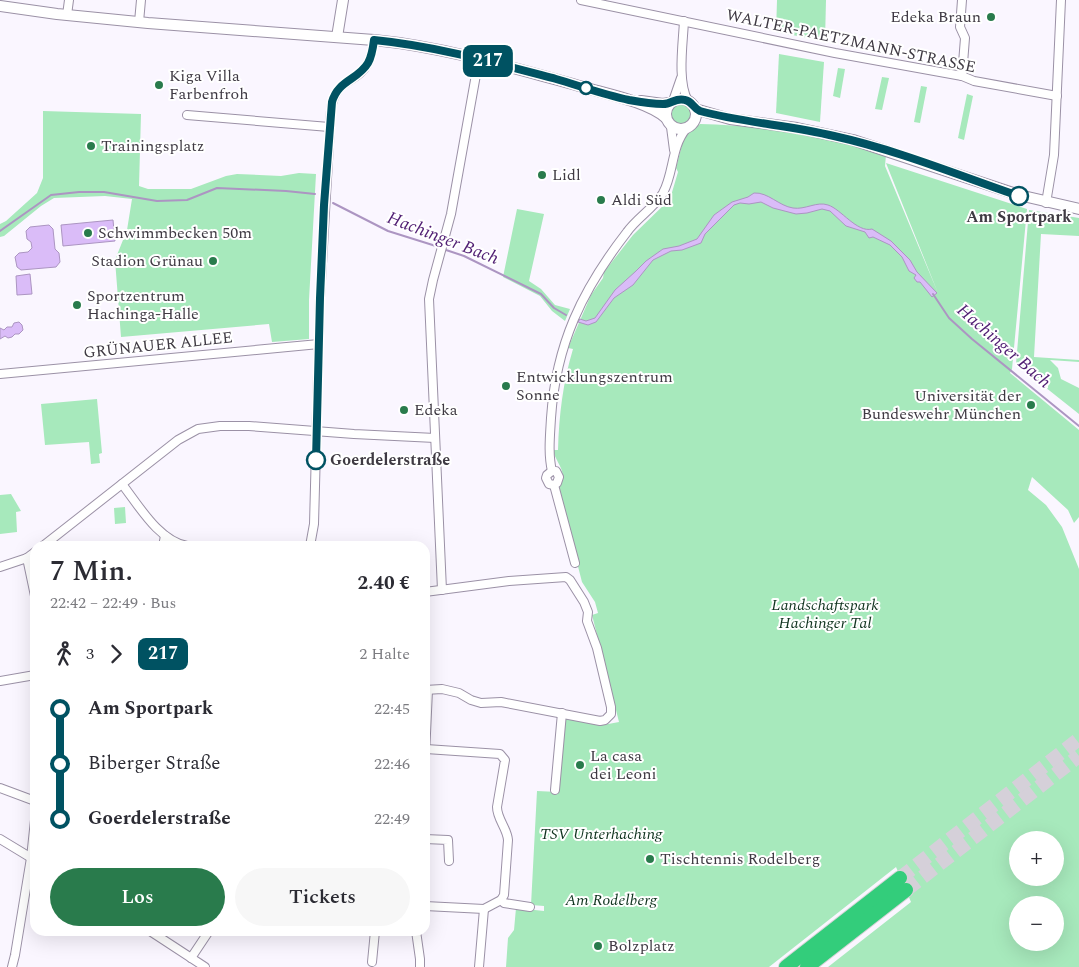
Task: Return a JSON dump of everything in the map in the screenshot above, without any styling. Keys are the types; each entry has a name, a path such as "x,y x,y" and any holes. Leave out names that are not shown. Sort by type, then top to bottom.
{"highway":[{"path":"786,967 903,884 807,967"}],"main road":[{"path":"337,37 344,0"},
{"path":"0,6 139,22 374,40 420,46 479,58 629,100 661,114 676,129 730,118"},
{"path":"629,100 663,104 683,99 692,105 730,118 797,128 853,140 1019,196 1079,209"},
{"path":"668,122 666,108 671,102"},
{"path":"690,126 696,118 692,105"}],"street":[{"path":"67,15 69,0"},
{"path":"139,22 141,0"},
{"name":"WALTER-PAETZMANN-STRASSE","path":"581,0 835,53 962,76 974,81 1057,96"},
{"path":"962,0 960,27 965,38 962,76"},
{"path":"1046,203 1054,155 1061,0"},
{"path":"684,21 682,74 685,96 692,105"},
{"path":"311,541 314,524 319,344 329,127 334,94 345,82 367,65 372,54 374,40"},
{"path":"442,590 429,299 452,207 479,58"},
{"path":"671,102 682,74"},
{"path":"187,115 329,127"},
{"path":"668,122 674,157"},
{"path":"575,563 554,484 560,477 556,472 552,471 550,460 554,382 571,323 592,282 628,230 662,193 667,184 682,133 690,126"},
{"name":"GRÜNAUER ALLEE","path":"0,374 319,344"},
{"path":"48,541 178,440 198,429 220,426 249,426 435,438"},
{"path":"122,484 158,529 173,541"},
{"path":"164,541 165,536"},
{"path":"0,567 30,556"},
{"path":"27,558 30,572"},
{"path":"430,591 533,578 547,579 561,576 570,580 588,612 587,621 597,648 611,714 605,720 600,721 496,702 481,703 459,693 442,689 430,690"},
{"path":"0,681 30,676"},
{"path":"555,790 562,713"},
{"path":"430,752 500,754 505,760 497,814 508,840 504,895 501,900 484,909 430,906"},
{"path":"0,788 30,799"},
{"path":"0,839 30,857"},
{"path":"430,839 448,840 449,861"},
{"path":"12,967 30,875"},
{"path":"501,900 504,903 530,907"},
{"path":"479,967 484,909"},
{"path":"158,936 205,967"},
{"path":"191,958 206,936"},
{"path":"372,962 375,936"},
{"path":"417,936 420,967"}],"green space":[{"path":"777,0 826,0 825,41 776,32"},
{"path":"779,54 824,62 820,122 776,113"},
{"path":"838,68 845,69 840,98 833,96"},
{"path":"882,77 889,78 882,110 875,109"},
{"path":"921,86 927,87 920,123 914,122"},
{"path":"967,94 973,96 964,140 958,138"},
{"path":"681,103 689,106 692,114 689,122 681,125 673,122 670,114 673,106"},
{"path":"43,111 141,114 139,186 148,189 191,189 226,176 237,174 281,176 299,173 316,174 309,300 309,339 272,342 269,324 121,337 115,260 127,230 132,199 105,196 54,198 4,236 0,237 0,224 6,221 37,193 43,178"},
{"name":"Landschaftspark Hachinger Tal","path":"700,124 794,133 886,155 885,166 938,293 886,163 1027,209 1012,369 1010,373 1079,430 1079,517 1074,523 1068,510 1032,477 1028,490 1046,505 1062,527 1079,569 1079,967 828,967 911,902 896,867 769,967 506,967 508,938 514,930 516,908 544,911 544,906 531,905 537,791 558,792 565,717 603,725 619,722 592,615 598,613 595,602 582,582 558,489 563,475 554,450 558,450 562,399 573,349 568,348 591,295 603,278 604,272 633,235 670,199 678,172 676,168 684,137"},
{"path":"517,209 544,214 529,281 541,289 555,305 570,309 565,321 552,311 540,296 503,277"},
{"path":"1029,210 1079,218 1079,236 1041,234 1034,357 1079,360 1079,362 1050,360 1058,368 1061,379 1079,388 1079,414 1016,364"},
{"path":"97,399 102,453 99,454 100,463 91,464 89,442 45,445 41,404"},
{"path":"11,494 21,511 16,512 17,532 0,534 0,495"},
{"path":"125,507 126,523 115,524 114,508"}],"shaded area":[{"path":"754,193 759,193 793,208 820,204 833,207 861,228 872,229 891,241 910,260 917,272 937,293 932,297 920,282 917,282 914,278 916,275 909,271 902,257 890,245 873,237 869,238 865,232 846,226 830,211 822,209 796,214 773,208 761,202 740,203 734,205 705,234 701,243 682,250 671,251 653,260 633,285 614,298 596,322 588,325 578,322 580,319 586,321 595,318 615,290 646,261 663,249 679,246 697,239 714,215 732,202"},
{"name":"Schwimmbecken 50m","path":"113,220 115,241 63,246 61,225"},
{"path":"49,225 53,229 55,249 59,253 60,262 56,267 21,270 17,267 15,257 19,253 28,252 32,248 31,242 27,239 26,231 30,227"},
{"path":"30,274 32,294 17,295 16,276"},
{"path":"19,322 23,330 19,334 8,338 5,336 0,339 0,328 4,330"}],"waterway":[{"name":"Hachinger Bach","path":"0,231 51,195 104,192 157,201 187,200 217,188 315,194"},
{"name":"Hachinger Bach","path":"333,203 388,231 439,247"},
{"name":"Hachinger Bach","path":"443,249 464,256 541,294 554,308 566,315"},
{"name":"Hachinger Bach","path":"933,294 949,318 972,339 1079,426"}],"tunnel":[{"path":"900,878 1079,739"},
{"path":"906,890 1079,756"}],"bus line":[{"name":"217","path":"316,460 324,205 332,102 334,94 340,87 360,72 370,61 374,40 420,46 479,58 629,100 669,104 673,100 683,99 700,111 853,140 1019,196"}],"place":[{"name":"Edeka Braun","path":"991,17"},
{"name":"Kiga Villa Farbenfroh","path":"159,85"},
{"name":"Trainingsplatz","path":"91,146"},
{"name":"Lidl","path":"542,175"},
{"name":"Am Sportpark","path":"1019,196"},
{"name":"Aldi Süd","path":"601,200"},
{"name":"Schwimmbecken 50m","path":"88,233"},
{"name":"Stadion Grünau","path":"213,261"},
{"name":"Sportzentrum Hachinga-Halle","path":"77,305"},
{"name":"Entwicklungszentrum Sonne","path":"506,386"},
{"name":"Universität der Bundeswehr München","path":"1031,405"},
{"name":"Edeka","path":"404,410"},
{"name":"Goerdelerstraße","path":"316,460"},
{"name":"La casa dei Leoni","path":"580,765"},
{"name":"Tischtennis Rodelberg","path":"650,859"},
{"name":"Bolzplatz","path":"598,946"}],"park label":[{"name":"TSV Unterhaching","path":"601,834"},
{"name":"Am Rodelberg","path":"611,900"}]}
